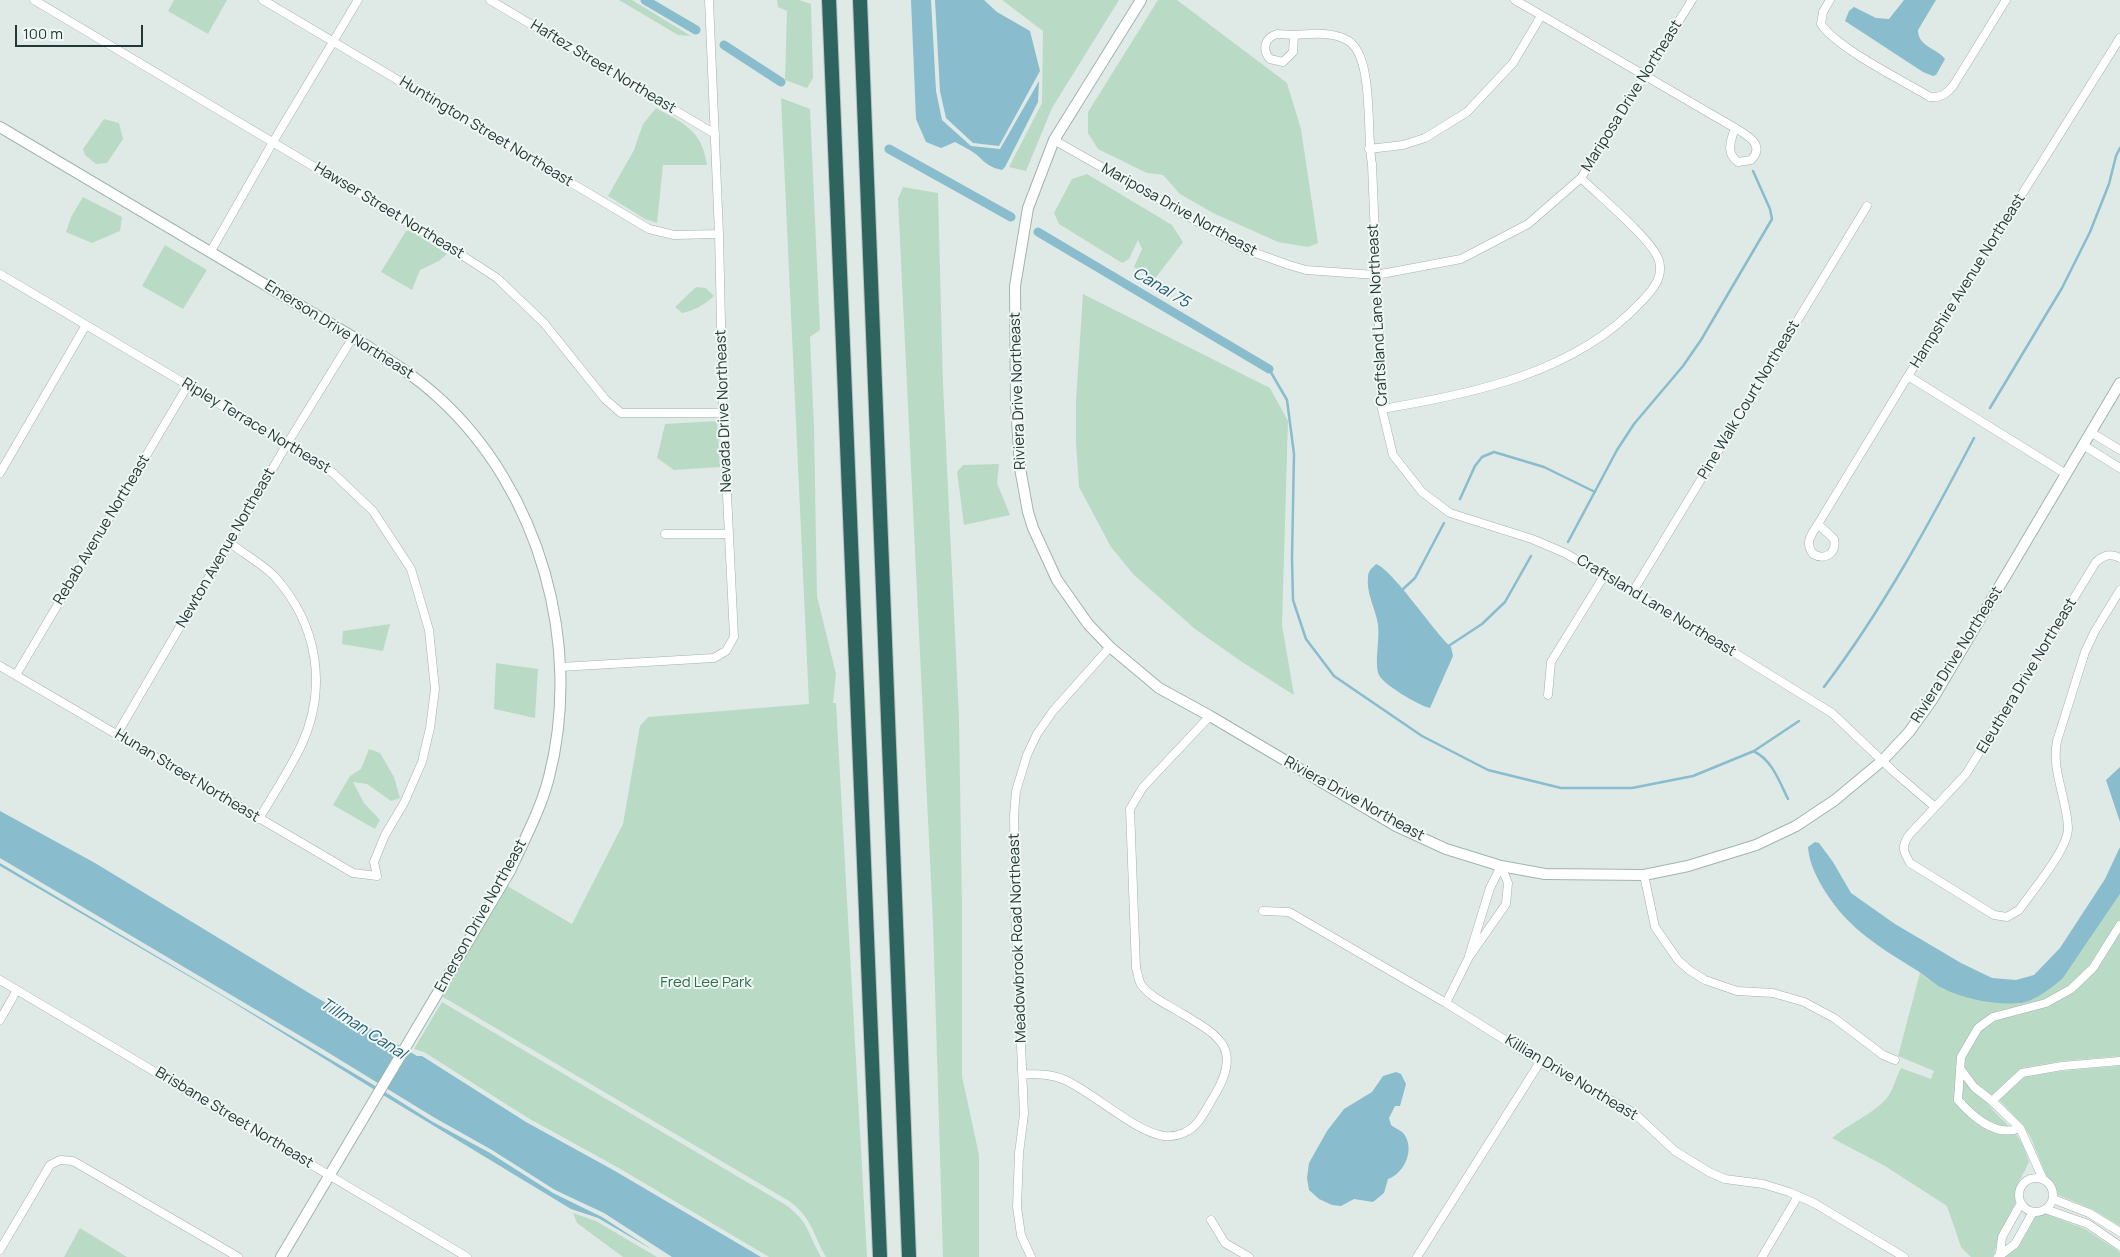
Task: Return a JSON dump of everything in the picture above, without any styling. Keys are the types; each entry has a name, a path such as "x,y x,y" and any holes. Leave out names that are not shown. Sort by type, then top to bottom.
{"highway":[{"path":"829,0 880,1257"},
{"path":"860,0 909,1257"}],"street":[{"name":"Hawser Street Northeast","path":"34,0 458,252 497,278 544,323 605,399 621,413 723,413"},
{"name":"Huntington Street Northeast","path":"263,0 649,229 674,235 719,234"},
{"path":"211,251 273,142 358,0"},
{"name":"Haftez Street Northeast","path":"490,0 715,134"},
{"name":"Nevada Drive Northeast","path":"560,667 714,658 726,651 734,637 723,413 719,234 709,0"},
{"name":"Riviera Drive Northeast","path":"1141,0 1054,140 1028,208 1015,286 1016,404 1020,468 1033,528 1057,580 1088,624 1110,647 1159,688 1396,826 1446,849 1501,866 1545,874 1644,875 1688,866 1756,845 1796,826 1835,800 1883,760 1909,732 1932,700 2120,384"},
{"path":"1515,0 1735,128 1749,137 1756,144 1756,153 1747,162 1738,162 1730,152 1735,128"},
{"name":"Mariposa Drive Northeast","path":"1054,140 1247,250 1306,270 1376,275 1461,259 1528,224 1582,178 1692,0"},
{"path":"1830,0 1823,12 1821,24 1827,33 1841,44 1930,97 1938,98 1953,86 2006,0"},
{"path":"1369,150 1403,145 1425,138 1467,112 1513,63 1541,16"},
{"name":"Craftsland Lane Northeast","path":"1294,35 1293,52 1288,60 1274,62 1267,56 1265,52 1266,43 1272,36 1294,35 1324,34 1348,40 1361,56 1366,76 1369,150 1372,164 1382,409 1393,454 1422,492 1450,513 1532,539 1565,553 1704,634 1832,713 1883,760"},
{"name":"Hampshire Avenue Northeast","path":"1818,524 1908,376 2120,38"},
{"name":"Emerson Drive Northeast","path":"0,127 353,337 404,369 440,398 482,444 509,488 537,545 552,601 560,667 558,726 550,768 531,825 510,871 281,1257"},
{"path":"1382,409 1445,399 1513,381 1587,346 1625,320 1650,293 1660,275 1659,260 1649,244 1582,178"},
{"name":"Pine Walk Court Northeast","path":"1632,593 1867,206"},
{"name":"Ripley Terrace Northeast","path":"0,274 333,473 373,511 411,569 430,630 435,689 430,728 422,762 404,803 385,835 374,862 377,876"},
{"path":"0,473 86,325"},
{"name":"Newton Avenue Northeast","path":"116,734 287,444 353,337"},
{"path":"1908,376 2066,474"},
{"name":"Rebab Avenue Northeast","path":"16,675 188,385"},
{"path":"2092,433 2120,450"},
{"path":"2083,445 2120,468"},
{"path":"665,534 728,534"},
{"path":"230,542 274,576 294,602 311,638 317,676 312,716 301,746 259,819"},
{"name":"Eleuthera Drive Northeast","path":"2120,558 2111,554 2103,556 2096,562 1966,774 1909,835 1904,843 1903,851 1910,863 1994,915 2007,917 2019,910 2065,843 2068,829 2054,754 2085,652 2095,631 2120,590"},
{"path":"1548,695 1552,662 1604,576"},
{"name":"Meadowbrook Road Northeast","path":"1031,1257 1021,1235 1016,1207 1018,1153 1024,1114 1024,1074 1015,908 1014,816 1016,791 1026,755 1037,734 1053,711 1110,647"},
{"name":"Hunan Street Northeast","path":"0,666 353,873 377,876"},
{"path":"1024,1074 1050,1075 1066,1081 1148,1131 1165,1136 1179,1134 1192,1129 1200,1120 1218,1090 1227,1072 1228,1058 1222,1044 1210,1030 1153,997 1140,984 1136,968 1130,809 1143,787 1210,716"},
{"path":"1883,760 1935,807"},
{"path":"1470,958 1468,955 1490,888 1501,866"},
{"path":"1446,1003 1470,958 1506,904 1508,883 1501,866"},
{"path":"1644,875 1655,927 1678,960 1689,970 1705,980 1737,991 1773,993 1804,1002 1834,1018 1882,1055 1896,1060"},
{"name":"Killian Drive Northeast","path":"1263,911 1289,912 1446,1003 1540,1062 1634,1113 1675,1151 1708,1172 1725,1179 1764,1184 1798,1196 1814,1203 1904,1257"},
{"path":"2020,1128 2012,1132 1984,1124 1968,1112 1958,1100 1961,1057 1978,1028 1993,1017 2046,1003 2071,989 2093,968 2120,925"},
{"name":"Brisbane Street Northeast","path":"0,980 468,1257"},
{"path":"0,1020 17,990"},
{"path":"1992,1100 2022,1073 2062,1066 2120,1061"},
{"path":"1417,1257 1540,1062"},
{"path":"1960,1068 1974,1087 1992,1100 2020,1128 2043,1179 2051,1186 2053,1199 2046,1209"},
{"path":"0,1250 50,1165 60,1160 73,1161 238,1257"},
{"path":"2034,1162 2018,1195 2021,1203 2028,1210 2033,1212 2046,1209 2088,1224 2120,1246"},
{"path":"2026,1180 2032,1178 2043,1179"},
{"path":"1762,1257 1798,1196"},
{"path":"2053,1199 2089,1214 2120,1232"},
{"path":"1999,1256 2002,1237 2021,1203"},
{"path":"1999,1256 2015,1244 2033,1212"},
{"path":"1211,1220 1226,1243 1249,1257"}],"green space":[{"path":"174,0 227,0 208,34 168,11"},
{"path":"619,0 632,0 691,36 678,35"},
{"path":"777,0 799,0 811,4 813,78 807,88 785,80 787,11 778,7"},
{"path":"1002,0 1119,0 1052,108 1026,171 1009,167 1042,103 1043,31"},
{"path":"1158,0 1177,0 1287,83 1301,129 1318,243 1308,247 1278,242 1213,213 1180,194 1163,175 1147,173 1098,149 1088,133 1088,112"},
{"name":"Fred Lee Park","path":"781,98 810,109 820,330 810,337 814,427 817,596 836,674 833,703 836,703 867,1257 826,1257 808,1220 789,1201 438,994 504,884 572,924 623,824 640,726 648,717 809,704"},
{"path":"656,108 690,129 701,144 707,165 663,165 657,223 645,219 608,196 634,150 643,124"},
{"path":"104,119 119,123 123,139 107,163 96,164 85,155 83,149"},
{"path":"1087,174 1172,225 1183,242 1154,280 1134,267 1142,249 1138,240 1129,259 1122,263 1059,224 1054,213 1072,179"},
{"path":"903,187 938,193 943,384 959,717 962,1076 979,1155 979,1257 943,1257 933,923 898,199"},
{"path":"83,197 122,217 120,231 92,243 66,232 71,217"},
{"path":"406,231 411,231 447,254 439,261 420,270 412,290 381,272"},
{"path":"165,245 207,270 183,309 142,286"},
{"path":"696,287 706,288 714,296 699,307 682,313 675,307"},
{"path":"1083,294 1270,388 1288,421 1282,625 1294,695 1195,629 1134,575 1111,547 1079,487 1076,400"},
{"path":"717,421 720,467 674,470 657,458 665,424"},
{"path":"999,464 997,483 1010,515 964,525 957,472 963,465"},
{"path":"390,624 383,651 342,644 343,631"},
{"path":"496,663 538,669 535,718 494,709"},
{"path":"369,749 380,753 394,777 400,798 391,801 367,784 353,782 364,803 380,820 375,829 333,805 350,776 361,769"},
{"path":"2120,894 2120,1056 2062,1061 2022,1068 1986,1101 2016,1134 2029,1162 2017,1187 2016,1204 1999,1235 1993,1257 1971,1257 1961,1247 1947,1206 1885,1166 1832,1138 1886,1099 1901,1068 1931,1079 1934,1071 1898,1056 1920,973 1944,990 2063,978"},
{"path":"442,1002 786,1205 804,1223 821,1257 769,1257 617,1167 528,1118 424,1052 414,1049"},
{"path":"2120,1066 2120,1226 2092,1209 2058,1195 2055,1184 2046,1175 2024,1126 1999,1100 2024,1077 2062,1071"},
{"path":"573,1213 596,1221 657,1257 623,1257 577,1223"},
{"path":"2046,1214 2085,1229 2120,1252 2120,1257 2004,1257 2018,1246 2035,1217"},
{"path":"80,1228 127,1257 64,1257"}],"water":[{"path":"911,0 931,0 936,91 942,120 971,146 1000,149 1039,81 1038,102 1002,170 988,165 975,153 955,142 941,148 926,142 916,119"},
{"path":"935,0 984,0 997,12 1030,31 1040,71 999,146 973,143 946,118 940,91"},
{"path":"1904,0 1936,0 1918,30 1924,44 1942,55 1945,59 1936,75 1933,76 1923,72 1845,21 1849,11 1854,7 1876,18 1889,19"},
{"path":"1376,564 1392,577 1451,647 1453,656 1430,708 1402,694 1387,684 1379,675 1377,665 1378,625 1368,583 1370,570"},
{"path":"2120,767 2120,822 2106,780"},
{"name":"Tillman Canal","path":"0,811 95,863 314,996 417,1056 422,1056 526,1122 615,1171 761,1257 672,1257 604,1213 555,1190 492,1150 435,1118 0,858"},
{"path":"1815,842 1819,843 1833,862 1851,893 1895,924 1961,963 1992,978 2016,980 2034,975 2060,948 2105,879 2120,847 2120,894 2063,978 2054,986 2043,994 2025,1002 2002,1003 1983,1001 1955,994 1939,986 1875,943 1851,923 1830,898 1814,870 1809,857 1808,847"},
{"path":"0,863 377,1087 375,1090 221,995 0,866"},
{"path":"1396,1072 1401,1074 1406,1084 1400,1106 1395,1106 1389,1118 1391,1125 1403,1133 1407,1140 1409,1147 1403,1166 1399,1172 1388,1179 1384,1193 1373,1202 1354,1199 1341,1206 1332,1205 1319,1199 1309,1190 1307,1178 1309,1163 1327,1131 1344,1109 1372,1092 1383,1076"},
{"path":"385,1092 433,1122 490,1153 553,1193 602,1217 653,1250 598,1218 571,1209 383,1095"}],"waterway":[{"name":"Canal 75","path":"645,0 696,30"},
{"name":"Canal 75","path":"724,45 781,82"},
{"path":"1990,408 2062,288 2090,232 2109,184 2120,148"},
{"name":"Canal 75","path":"889,149 1011,217"},
{"path":"1568,542 1617,450 1634,424 1683,366 1701,340 1772,219 1770,209 1753,171"},
{"name":"Canal 75","path":"1038,232 1269,369"},
{"path":"1269,369 1287,400 1294,454 1293,600 1306,639 1334,676 1422,736 1488,770 1561,788 1632,788 1693,776 1754,751 1799,721"},
{"path":"1824,687 1886,597 1974,438"},
{"path":"1460,499 1475,466 1482,457 1494,452 1544,467 1595,492"},
{"path":"1401,591 1415,578 1444,523"},
{"path":"1447,647 1482,624 1505,602 1531,556"},
{"path":"1755,752 1771,766 1788,799"}]}
